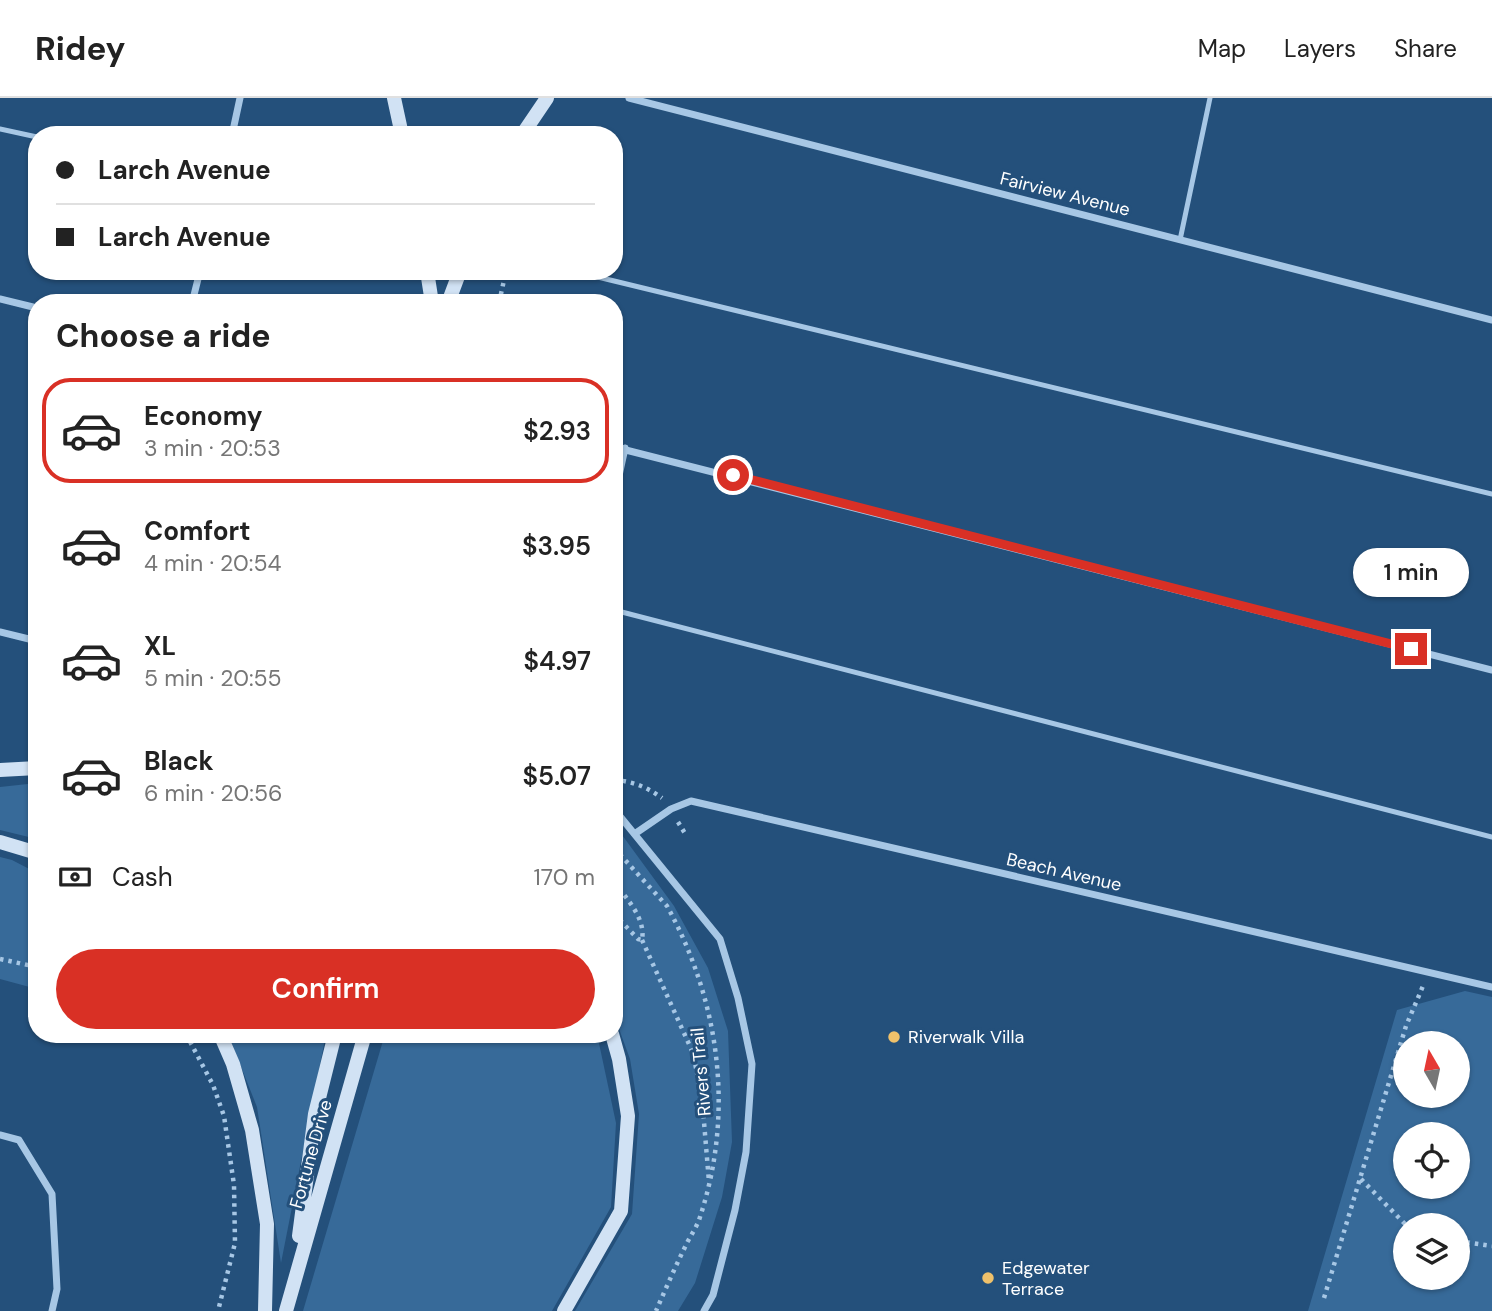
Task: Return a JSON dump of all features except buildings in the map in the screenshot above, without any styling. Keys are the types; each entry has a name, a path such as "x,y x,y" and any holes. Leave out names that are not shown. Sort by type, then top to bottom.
{"main road":[{"path":"394,98 400,126"},
{"path":"528,126 547,98"},
{"path":"0,770 28,768"},
{"path":"0,842 28,850"},
{"path":"224,1043 233,1064 252,1130 267,1224 264,1311"},
{"name":"Fortune Drive","path":"293,1284 315,1114 333,1043"},
{"name":"Fortune Drive","path":"286,1311 362,1043"},
{"path":"564,1311 621,1211 628,1116 615,1043"}],"street":[{"path":"234,126 240,98"},
{"name":"Fairview Avenue","path":"629,98 1492,320"},
{"path":"0,299 28,306"},
{"path":"623,457 625,448 1492,670"},
{"path":"0,632 28,639"},
{"name":"Beach Avenue","path":"636,833 671,809 691,801 1492,987"},
{"path":"623,819 720,939 738,998 752,1063 746,1153 713,1295 704,1311"},
{"path":"0,1135 19,1140 52,1194 57,1289 52,1311"}],"lane":[{"path":"1180,240 1210,98"},
{"path":"0,128 28,135"},
{"path":"610,280 1492,494"},
{"path":"623,612 1492,837"}],"path":[{"path":"623,781 652,790 664,799"},
{"name":"Rivers Trail","path":"623,858 667,906 692,956 707,1001 715,1041 719,1121 715,1164 698,1223 656,1311"},
{"path":"623,896 640,920 642,940 692,1053 702,1098 709,1186"},
{"path":"623,923 642,940"},
{"path":"0,959 28,965"},
{"path":"1324,1298 1406,1027 1429,972"},
{"path":"191,1043 213,1085 224,1116 234,1185 235,1243 218,1311"},
{"path":"1360,1178 1394,1213"},
{"path":"1470,1243 1492,1246"}],"shaded area":[{"path":"28,784 28,837 0,830 0,787"},
{"path":"623,836 674,906 708,968 728,1031 732,1142 722,1197 695,1283 678,1311 575,1311 632,1214 639,1114 630,1059 623,1040"},
{"path":"0,857 28,868 28,987 0,979"},
{"path":"1465,991 1492,997 1492,1311 1308,1311 1397,1010"},
{"path":"232,1043 324,1043 281,1263 257,1107"},
{"path":"382,1043 599,1043 616,1123 611,1207 552,1311 303,1311"}],"place":[{"name":"Riverwalk Villa","path":"894,1037"},
{"name":"Edgewater Terrace","path":"988,1278"}],"route":[{"path":"733,475 1411,649"}]}
